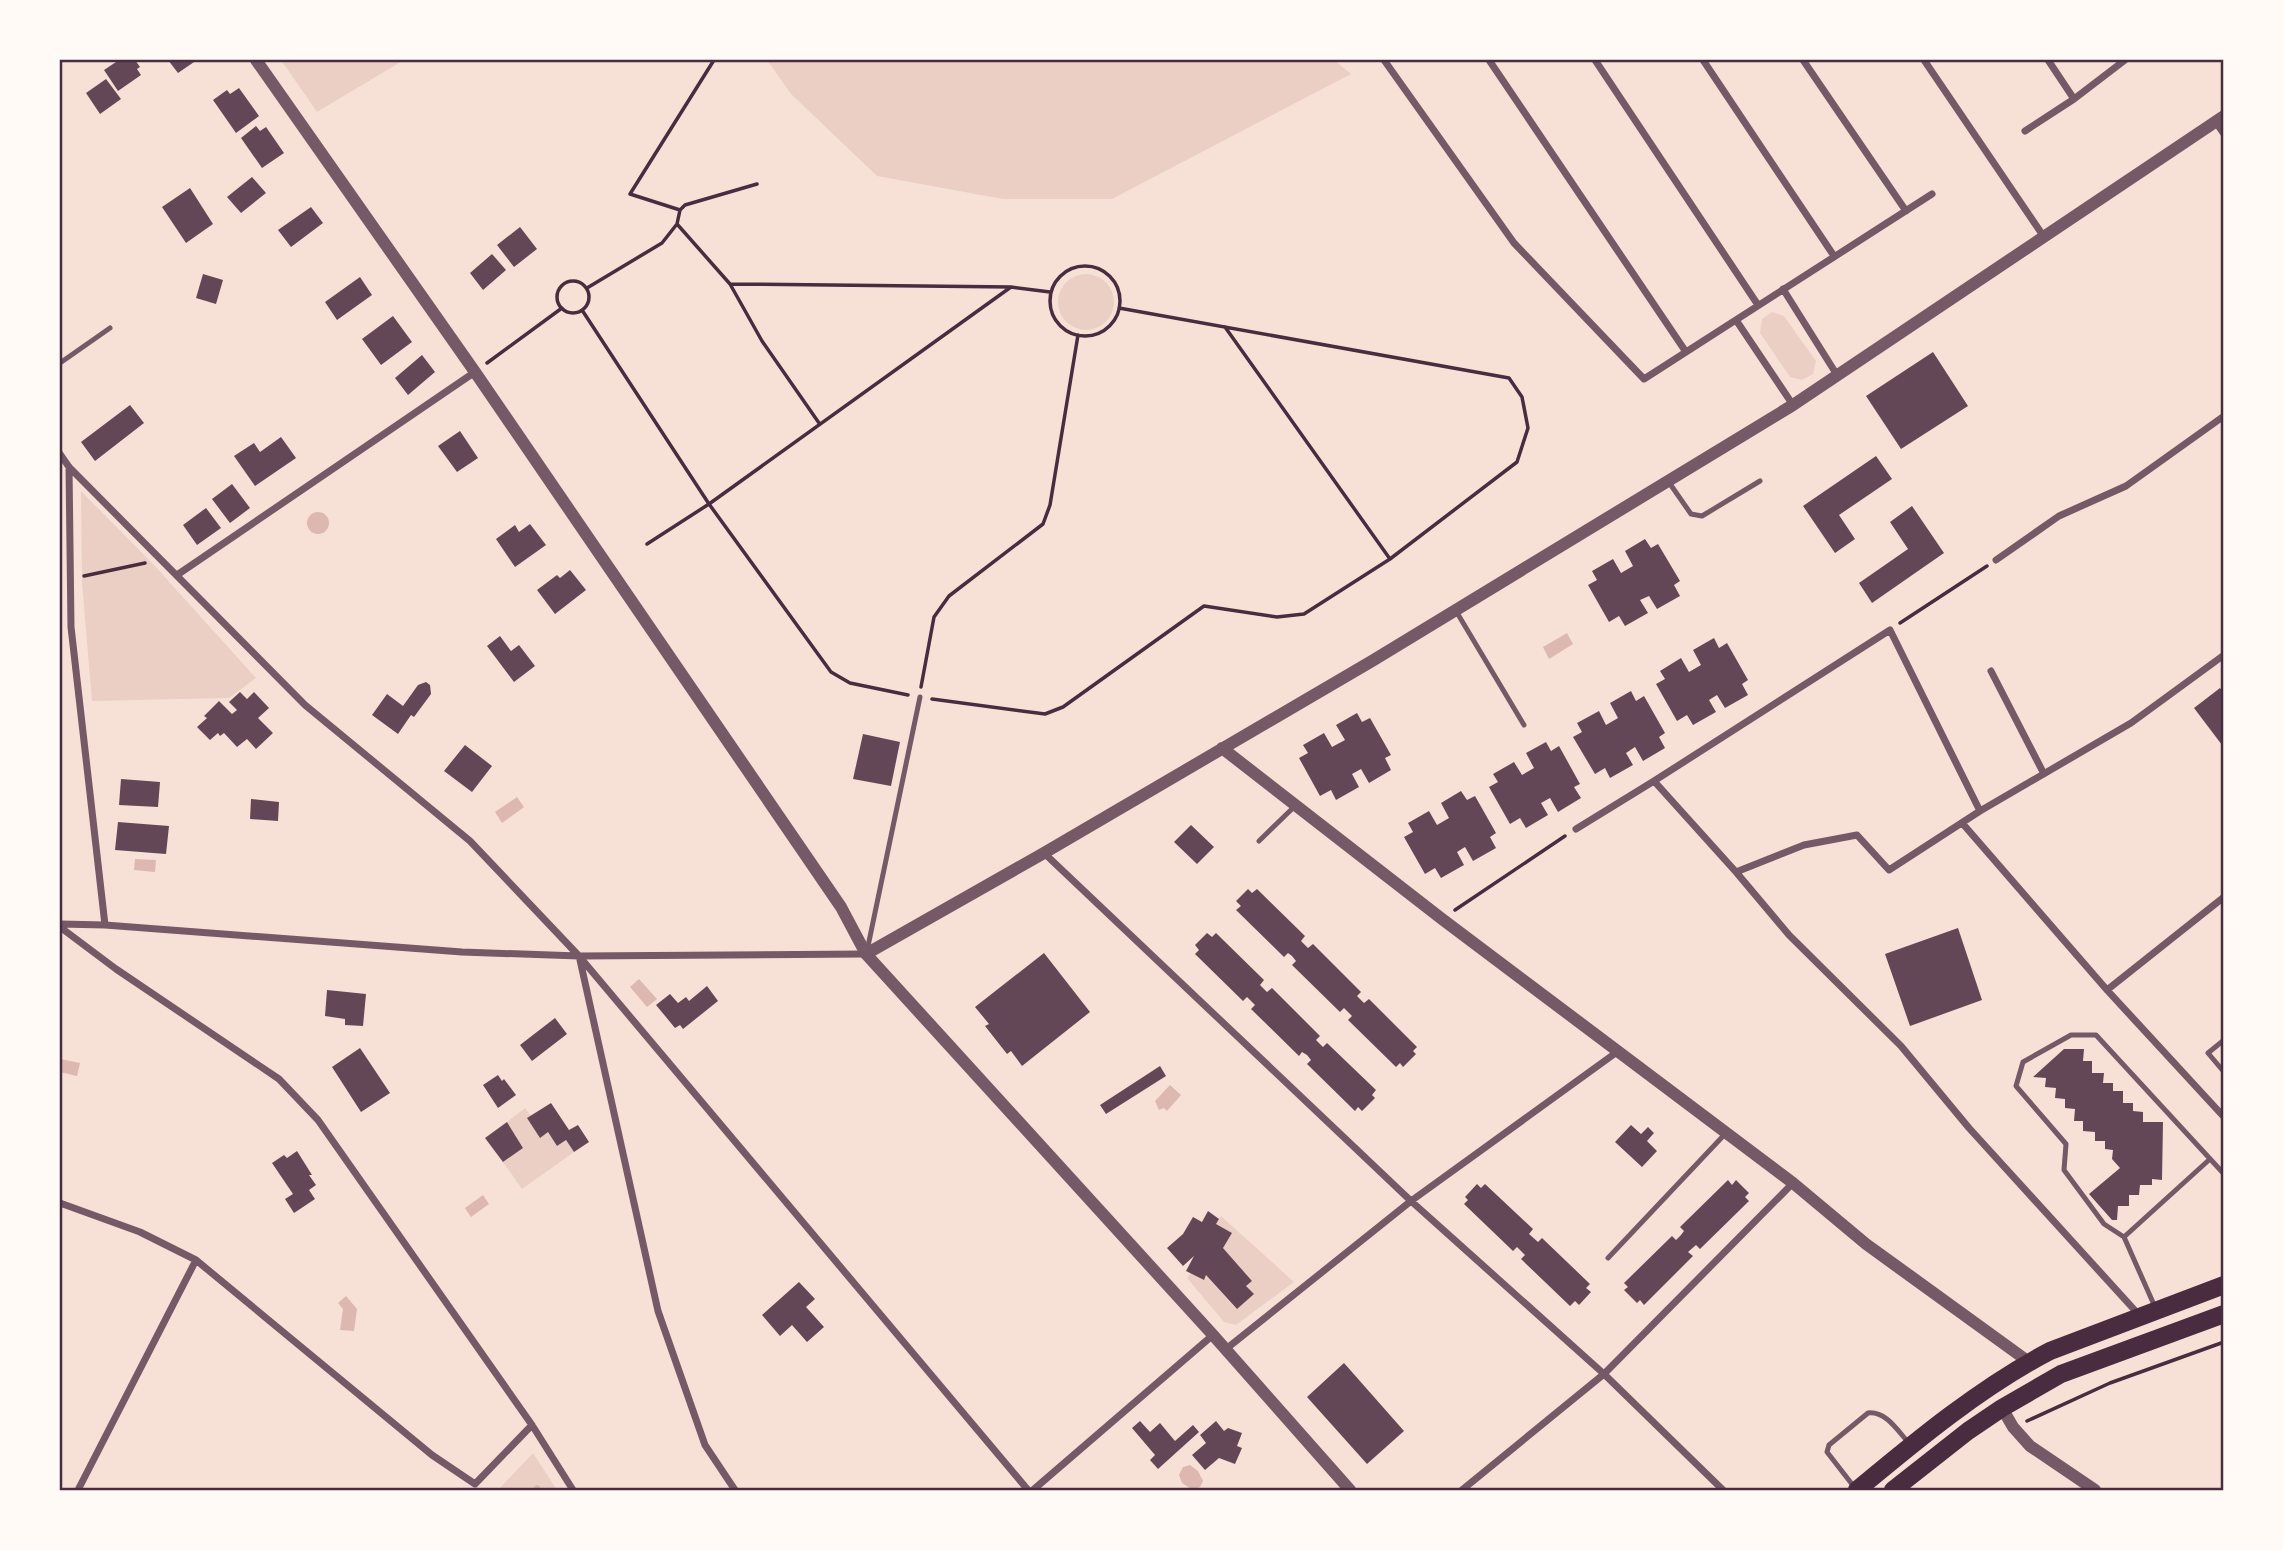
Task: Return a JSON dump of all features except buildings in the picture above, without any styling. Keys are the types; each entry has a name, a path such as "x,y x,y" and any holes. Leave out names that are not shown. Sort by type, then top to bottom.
{"main road":[{"path":"1857,1490 1951,1415 2029,1362 2050,1351 2224,1285"},
{"path":"1893,1490 1968,1431 2061,1374 2224,1314"},
{"path":"2002,1408 2002,1393 2029,1362"}],"street":[{"path":"256,60 475,372 841,907 866,954 1226,1349 1350,1490"},
{"path":"1384,60 1514,243 1644,379 1932,194"},
{"path":"1489,60 1686,352"},
{"path":"1595,60 1758,305"},
{"path":"1703,60 1834,257"},
{"path":"1802,60 1906,211"},
{"path":"1924,60 2044,237"},
{"path":"2048,60 2074,99"},
{"path":"2025,131 2074,99 2125,60"},
{"path":"60,925 105,925 462,952 579,956 866,954 1222,748 1793,405 2219,118 2224,134"},
{"path":"1783,289 1837,375"},
{"path":"1736,320 1793,405"},
{"path":"177,575 475,372"},
{"path":"1996,560 2059,516 2126,486 2224,416"},
{"path":"60,454 69,467 304,705 470,841 579,956 1030,1490 1213,1335"},
{"path":"60,468 69,467"},
{"path":"69,467 71,627 105,925"},
{"path":"1576,828 1890,630 1980,811"},
{"path":"1736,872 1804,845 1857,835 1889,870 1980,811 2131,723 2224,655"},
{"path":"1991,671 2044,774"},
{"path":"1222,748 1442,919 1793,1183 1867,1244 2029,1362"},
{"path":"1654,781 1789,935 1901,1046 1969,1128 2148,1314"},
{"path":"1963,824 2107,990 2224,1116"},
{"path":"1044,853 1411,1201 1604,1374 1723,1490"},
{"path":"2107,990 2224,897"},
{"path":"60,925 116,969 279,1079 318,1120 532,1425 573,1490"},
{"path":"579,956 658,1311 705,1445 735,1490"},
{"path":"1226,1349 1411,1201 1618,1052"},
{"path":"1462,1490 1604,1374 1793,1183"},
{"path":"60,1203 140,1232 195,1260 473,1487 532,1425"},
{"path":"78,1490 195,1260"},
{"path":"2002,1408 2013,1427 2030,1446 2087,1489"}],"lane":[{"path":"60,363 110,328"},
{"path":"1668,480 1691,514 1702,516 1760,481"},
{"path":"1455,610 1524,725"},
{"path":"866,954 919,697"},
{"path":"1259,841 1296,805"},
{"path":"2148,1314 2123,1237 2104,1224 2064,1170 2066,1144 2016,1086 2023,1062 2071,1035 2096,1035 2224,1174"},
{"path":"2224,1040 2208,1053 2224,1072"},
{"path":"1608,1258 1726,1133"},
{"path":"2123,1237 2210,1159"},
{"path":"1857,1490 1828,1452 1829,1446 1868,1413 1884,1415 1912,1447"}],"path":[{"path":"680,210 630,194 714,60"},
{"path":"587,288 662,243 677,224 680,210 685,205 757,184"},
{"path":"677,224 730,284 762,341 819,424"},
{"path":"1095,266 1105,271 1118,287 1119,308 1114,320 1098,334 1078,335 1063,330 1055,321 1049,304 1050,292 1056,278 1070,268 1095,266"},
{"path":"577,280 587,288 590,297 582,310 571,313 562,308 557,298 561,285 577,280"},
{"path":"730,284 1011,287 1050,292"},
{"path":"647,544 709,504 1011,287"},
{"path":"475,372 562,308"},
{"path":"582,310 709,504 831,672 850,683 919,697 1045,714 1063,707 1204,606 1277,617 1304,614 1390,559 1517,462 1528,428 1522,397 1509,378 1119,308"},
{"path":"1225,327 1390,559"},
{"path":"919,697 934,617 949,596 1042,524 1050,505 1078,335"},
{"path":"70,579 161,560"},
{"path":"1890,630 1996,560"},
{"path":"1442,919 1576,828"},
{"path":"2013,1427 2110,1383 2224,1342"}],"shaded area":[{"path":"281,60 404,60 317,112"},
{"path":"767,60 1334,60 1351,74 1112,199 1003,199 877,176 791,94"},
{"path":"1080,274 1092,274 1102,278 1110,286 1114,302 1110,318 1102,326 1092,330 1080,330 1070,326 1062,318 1058,308 1058,296 1062,286 1070,278"},
{"path":"1772,312 1784,316 1816,361 1813,374 1802,380 1790,377 1760,333 1762,319"},
{"path":"81,491 154,565 256,678 229,698 92,701 82,583"},
{"path":"318,512 326,515 329,523 326,531 318,534 310,531 307,523 310,515"},
{"path":"1567,633 1573,644 1549,659 1543,647"},
{"path":"517,797 524,807 502,823 495,812"},
{"path":"135,859 156,860 155,872 134,870"},
{"path":"639,979 657,999 647,1007 630,987"},
{"path":"60,1059 80,1063 77,1076 60,1072"},
{"path":"1170,1085 1181,1095 1167,1111 1164,1108 1159,1110 1155,1101"},
{"path":"525,1108 540,1138 548,1132 557,1146 566,1140 574,1152 522,1189 503,1162 523,1148 507,1122"},
{"path":"483,1195 489,1204 471,1217 465,1208"},
{"path":"1221,1216 1294,1282 1236,1325 1224,1322 1187,1278 1191,1273 1203,1280 1206,1275 1236,1309 1253,1294 1246,1286 1252,1281 1223,1248 1232,1233 1216,1224"},
{"path":"346,1296 357,1309 354,1331 340,1330 343,1309 338,1303"},
{"path":"533,1453 557,1490 498,1490"},
{"path":"1190,1465 1198,1471 1203,1481 1200,1487 1193,1490 1182,1483 1179,1475 1183,1467"}]}
